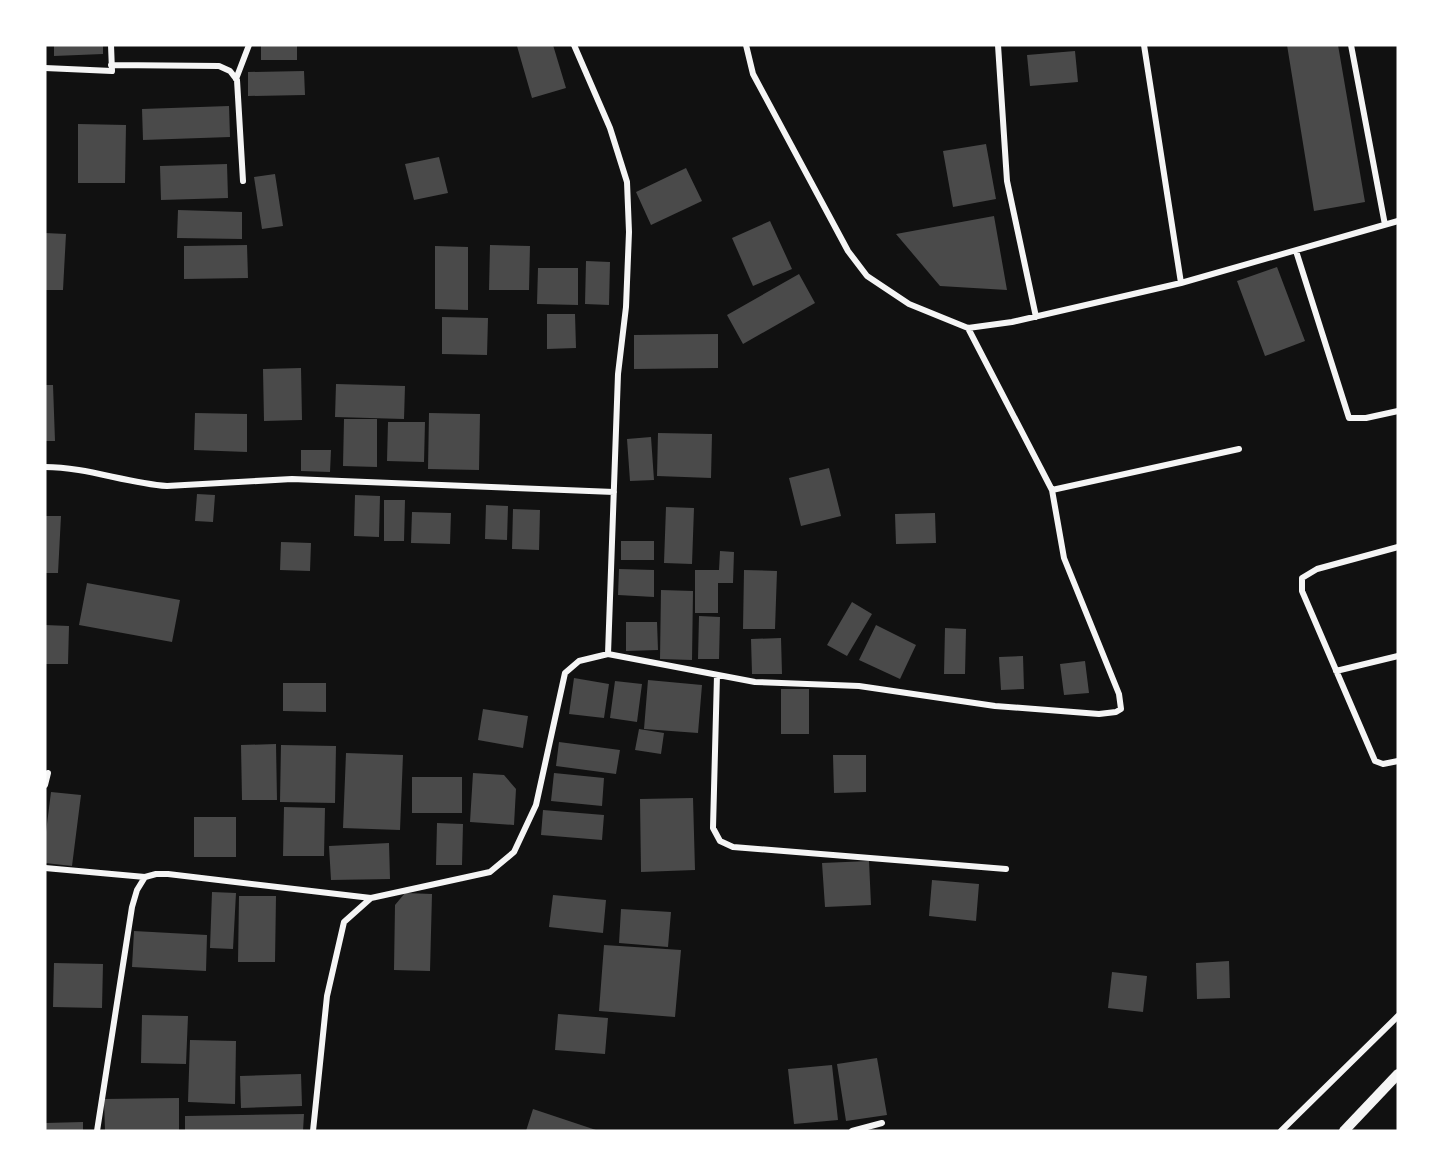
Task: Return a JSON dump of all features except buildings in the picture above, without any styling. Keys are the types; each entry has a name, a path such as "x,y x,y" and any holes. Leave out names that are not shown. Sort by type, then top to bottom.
{"street":[{"path":"45,69 112,71 111,45"},
{"path":"236,79 249,45"},
{"path":"574,45 610,128 627,182 629,232 626,307 618,374 608,654"},
{"path":"746,45 753,74 848,251 867,276 909,304 968,328 1036,317 1181,283 1398,221"},
{"path":"998,45 1006,181 1036,317"},
{"path":"1144,45 1181,283"},
{"path":"1352,45 1385,225"},
{"path":"111,65 219,66 230,71 237,80 243,182"},
{"path":"1296,251 1349,418 1366,418 1398,411"},
{"path":"45,868 145,877 168,874 371,898 489,873 513,852 536,805 566,673 579,661 608,654 755,682 859,686 995,706 1100,714 1116,712 1121,709 1119,694 1064,558 1052,490 968,328"},
{"path":"1052,490 1239,449"},
{"path":"45,467 72,469 167,486 292,479 614,492"},
{"path":"1398,547 1317,569 1302,578 1302,591 1375,761 1383,764 1398,761"},
{"path":"1336,671 1398,656"},
{"path":"717,675 713,828 720,841 733,847 1006,869"},
{"path":"45,785 48,773"},
{"path":"97,1131 132,907 137,890 145,877"},
{"path":"313,1131 327,996 344,922 371,898"},
{"path":"1281,1131 1398,1016"},
{"path":"1344,1131 1398,1074"},
{"path":"852,1131 882,1123"}]}
